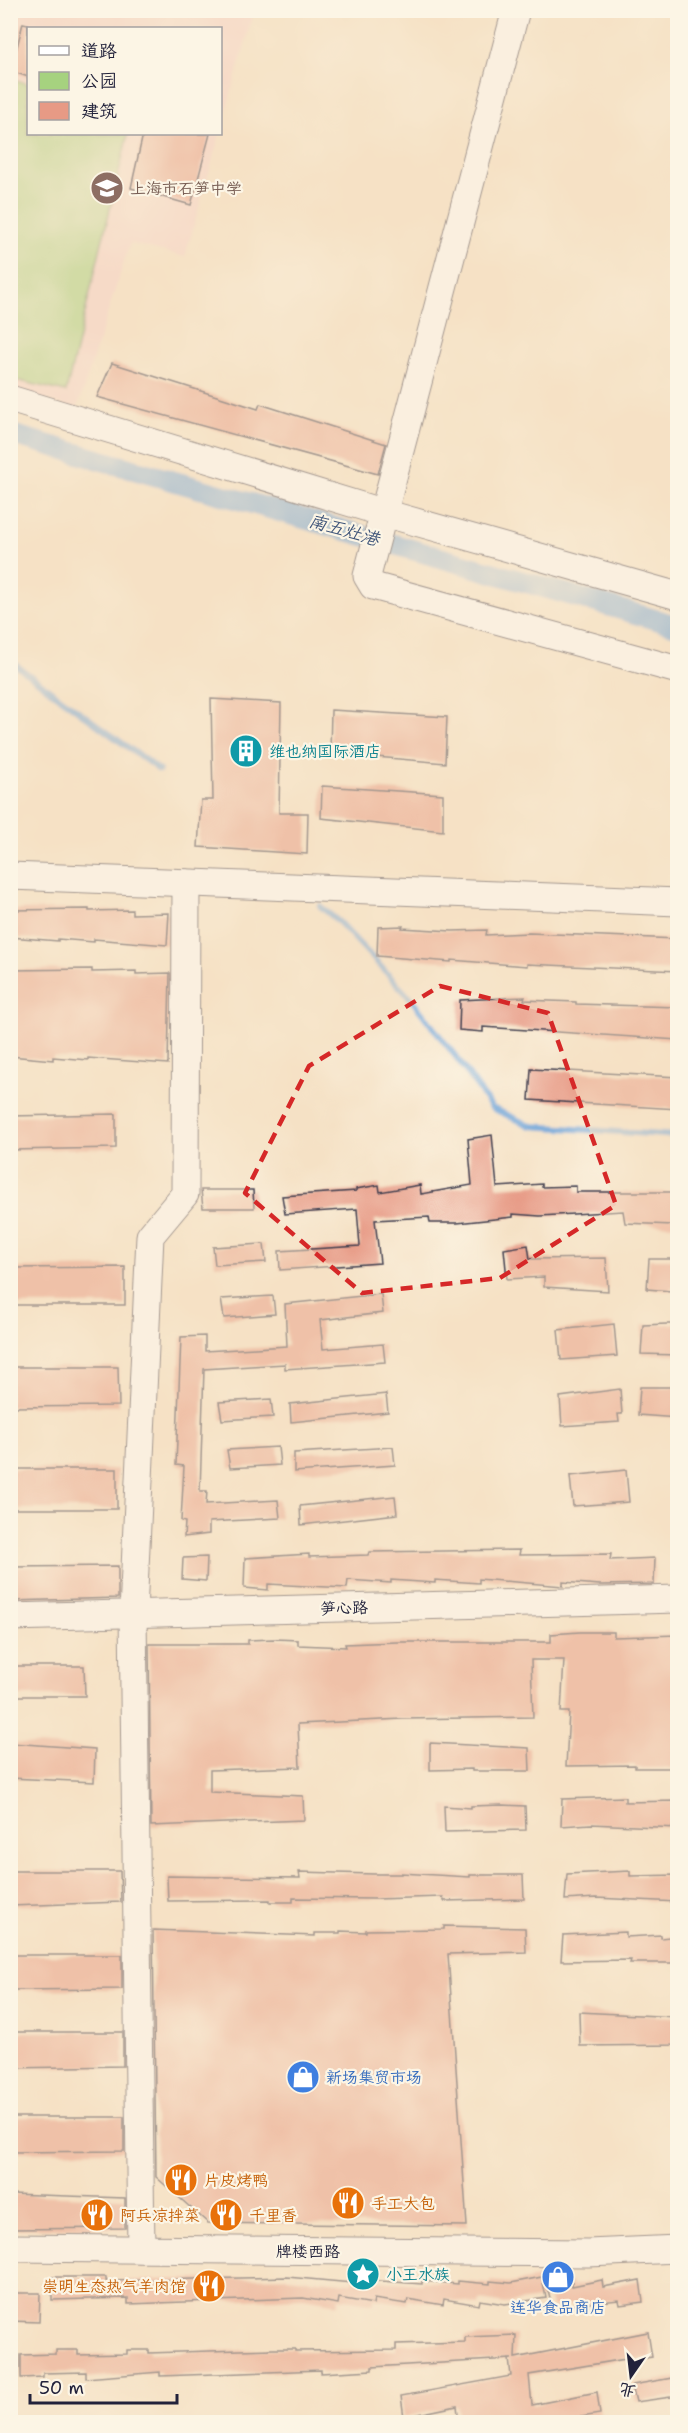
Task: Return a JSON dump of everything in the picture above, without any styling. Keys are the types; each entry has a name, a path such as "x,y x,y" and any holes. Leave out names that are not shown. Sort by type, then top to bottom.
{"street":[{"path":"516,10 367,576 373,586 678,670"},
{"path":"10,399 384,513 678,596"},
{"path":"10,876 678,902"},
{"path":"141,2249 133,1613 150,1236 185,1194 186,883"},
{"name":"笋心路","path":"10,1617 678,1599"},
{"name":"牌楼西路","path":"10,2248 588,2253 678,2249"}],"highlighted area":[{"path":"440,986 548,1013 616,1205 500,1278 362,1293 245,1193 309,1066"}],"shaded area":[{"name":"上海市石笋中学","path":"10,11 254,11 222,126 222,27 27,27 27,135 220,135 185,257 130,243 77,409 11,390"}],"green space":[{"path":"11,78 27,84 27,135 128,135 66,392 11,379"}],"building":[{"path":"23,23 28,24 27,77 11,71"},
{"path":"143,135 210,135 191,205 131,188"},
{"path":"112,363 258,409 260,404 386,444 378,474 97,397"},
{"name":"维也纳国际酒店","path":"211,699 281,703 279,813 308,813 307,854 198,847 201,800 213,800"},
{"path":"331,710 447,717 445,763 330,753"},
{"path":"322,786 443,794 443,831 321,818"},
{"path":"89,909 89,911 132,910 132,914 169,913 167,945 94,939 94,942 10,937 10,910"},
{"path":"403,926 402,928 452,931 487,930 486,935 529,933 678,939 678,971 527,964 527,966 377,956 378,927"},
{"path":"92,969 92,972 170,973 168,1064 88,1058 88,1060 53,1057 53,1060 10,1056 10,970"},
{"path":"525,997 524,1000 576,1002 576,1004 678,1007 678,1040 483,1027 483,1032 459,1030 460,1000"},
{"path":"531,1069 678,1077 678,1109 529,1100"},
{"path":"116,1114 116,1148 10,1150 10,1116"},
{"path":"492,1135 497,1187 542,1184 542,1187 576,1186 576,1192 678,1192 678,1223 673,1223 673,1225 625,1223 623,1211 540,1216 513,1214 513,1217 457,1223 430,1223 429,1217 375,1220 380,1263 280,1270 279,1251 360,1246 357,1209 285,1214 282,1196 356,1191 356,1189 379,1185 380,1192 420,1185 421,1194 472,1185 468,1139"},
{"path":"201,1190 253,1190 254,1208 203,1208"},
{"path":"264,1244 266,1262 215,1265 213,1247"},
{"path":"528,1245 530,1259 606,1258 608,1291 544,1287 544,1277 507,1279 504,1249"},
{"path":"649,1259 678,1259 678,1289 671,1288 671,1291 647,1289"},
{"path":"125,1267 125,1305 10,1305 10,1268"},
{"path":"381,1294 383,1313 320,1320 323,1349 383,1344 385,1362 285,1369 285,1364 204,1369 200,1491 207,1491 206,1504 278,1500 280,1518 209,1522 209,1534 184,1537 185,1522 181,1521 184,1466 176,1465 181,1337 205,1336 205,1351 287,1346 285,1304"},
{"path":"273,1296 275,1314 224,1318 221,1299"},
{"path":"614,1324 617,1356 561,1360 558,1330"},
{"path":"678,1324 678,1355 641,1354 643,1325"},
{"path":"10,1367 118,1367 119,1406 10,1407"},
{"path":"640,1387 678,1387 678,1418 638,1415"},
{"path":"620,1389 622,1414 618,1414 619,1422 562,1426 560,1397"},
{"path":"386,1394 388,1412 291,1422 290,1404"},
{"path":"271,1399 273,1417 222,1420 219,1402"},
{"path":"278,1447 280,1465 230,1468 227,1450"},
{"path":"393,1447 395,1465 294,1472 294,1453"},
{"path":"10,1469 117,1469 117,1509 10,1509"},
{"path":"626,1470 629,1502 573,1506 570,1476"},
{"path":"395,1496 397,1514 301,1525 300,1506"},
{"path":"520,1550 519,1555 611,1554 610,1560 655,1558 654,1584 600,1585 563,1582 563,1586 479,1579 479,1583 391,1580 391,1583 348,1580 347,1588 268,1584 268,1590 244,1588 245,1558 309,1554 309,1557 368,1555 369,1552"},
{"path":"207,1557 206,1581 182,1579 183,1558"},
{"path":"118,1566 118,1598 10,1601 10,1567"},
{"path":"614,1632 614,1637 678,1635 678,1768 635,1768 635,1765 566,1766 569,1712 561,1712 564,1660 531,1660 533,1717 403,1719 298,1724 300,1767 210,1770 210,1792 303,1796 304,1820 151,1826 149,1644 248,1644 248,1640 275,1639 298,1640 298,1645 346,1647 345,1644 397,1642 551,1642 551,1634"},
{"path":"10,1666 84,1666 85,1696 10,1696"},
{"path":"10,1743 95,1749 94,1782 10,1778"},
{"path":"430,1743 529,1748 530,1771 430,1770"},
{"path":"625,1797 625,1802 678,1801 678,1828 591,1824 561,1826 562,1799"},
{"path":"444,1806 471,1808 471,1806 525,1806 526,1830 445,1832"},
{"path":"10,1871 120,1871 121,1902 10,1906"},
{"path":"630,1871 630,1876 678,1875 678,1902 596,1898 565,1900 567,1874"},
{"path":"299,1872 401,1873 470,1877 470,1875 523,1875 524,1899 444,1901 443,1897 293,1898 293,1902 270,1902 270,1900 168,1901 167,1876 300,1878"},
{"name":"新场集贸市场","path":"444,1926 525,1928 526,1952 448,1954 467,2226 208,2223 156,2177 153,1930 315,1936 315,1933 340,1933 340,1931 444,1929"},
{"path":"626,1932 626,1937 678,1936 678,1963 630,1963 631,1960 561,1961 563,1935"},
{"path":"10,1955 122,1955 122,1989 10,1990"},
{"path":"579,2012 678,2017 678,2045 580,2046"},
{"path":"10,2032 123,2032 123,2066 10,2068"},
{"path":"10,2117 124,2117 124,2151 10,2152"},
{"path":"10,2194 125,2198 125,2228 10,2229"},
{"path":"52,2277 106,2277 106,2281 287,2277 352,2283 352,2279 422,2284 422,2281 458,2284 458,2281 490,2284 490,2281 511,2283 542,2277 546,2298 505,2304 480,2300 479,2305 444,2299 443,2305 408,2299 407,2304 374,2299 373,2304 339,2298 338,2304 303,2298 128,2304 128,2298 52,2300"},
{"path":"602,2280 603,2287 640,2280 643,2302 620,2305 619,2300 552,2307 547,2287 572,2282 572,2286"},
{"path":"10,2293 40,2293 39,2322 10,2321"},
{"path":"648,2332 652,2357 529,2375 532,2405 597,2392 600,2414 550,2422 459,2422 457,2406 404,2417 401,2396 511,2376 509,2359 372,2367 372,2370 321,2373 321,2370 160,2376 160,2372 86,2378 86,2372 43,2373 43,2377 21,2378 21,2355 56,2354 56,2350 78,2350 78,2355 127,2354 127,2350 149,2350 149,2353 273,2349 295,2349 295,2351 396,2350 396,2344 465,2342 465,2337 516,2335 515,2358"},
{"path":"678,2377 678,2396 636,2402 632,2385"}],"waterway":[{"name":"南五灶港","path":"10,434 678,626"},
{"path":"10,661 159,770"},
{"path":"320,906 339,922 412,1000 492,1108 531,1126 678,1136"}],"place":[{"name":"上海市石笋中学","path":"107,188"},
{"name":"维也纳国际酒店","path":"246,751"},
{"name":"新场集贸市场","path":"303,2077"},
{"name":"片皮烤鸭","path":"181,2180"},
{"name":"手工大包","path":"348,2203"},
{"name":"阿兵凉拌菜","path":"97,2215"},
{"name":"千里香","path":"226,2215"},
{"name":"小王水族","path":"363,2274"},
{"name":"连华食品商店","path":"558,2277"},
{"name":"崇明生态热气羊肉馆","path":"209,2286"}]}
